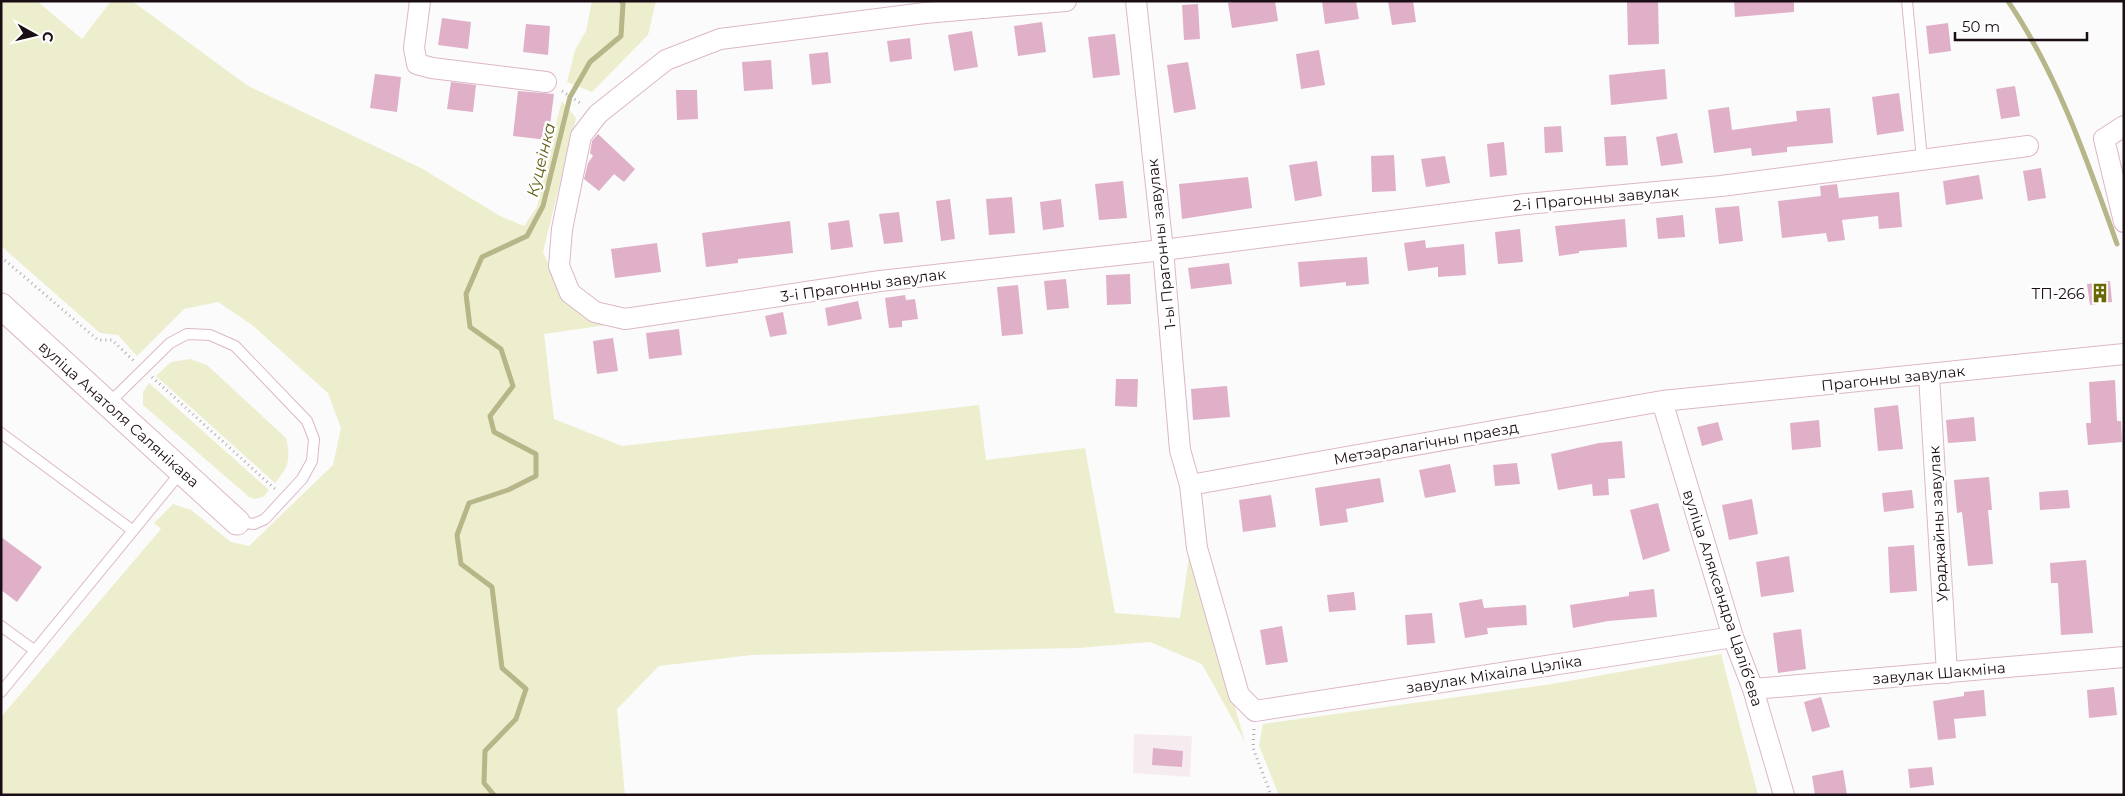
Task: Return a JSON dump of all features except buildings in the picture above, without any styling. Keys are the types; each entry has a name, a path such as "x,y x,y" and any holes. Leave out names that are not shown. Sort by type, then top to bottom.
{"street":[{"path":"420,1 414,48 417,64 432,68 546,82"},
{"name":"3-і Прагонны завулак","path":"1066,1 925,13 720,39 666,60 598,114 581,136 562,229 559,266 570,293 595,312 625,319 880,281 1163,250"},
{"name":"1-ы Прагонны завулак","path":"1136,1 1163,250 1180,450 1190,485 1197,548 1218,628 1239,695 1255,711"},
{"path":"2124,126 2104,139 2124,222"},
{"name":"2-і Прагонны завулак","path":"1163,250 1526,204 1721,186 2028,146"},
{"name":"вуліца Анатоля Салянікава","path":"1,306 236,522"},
{"name":"Прагонны завулак","path":"1662,401 2124,354"},
{"name":"Ураджайны завулак","path":"1929,375 1947,673"},
{"name":"Метэаралагічны праезд","path":"1190,485 1662,401"},
{"name":"вуліца Аляксандра Цалібʼева","path":"1662,401 1733,637 1753,689 1784,795"},
{"name":"завулак Міхаіла Цэліка","path":"1255,711 1733,637"},
{"name":"завулак Шакміна","path":"1753,689 2124,657"}],"lane":[{"path":"1907,1 1922,159"},
{"path":"107,405 170,343 187,334 210,335 235,346 308,421 314,439 312,461 302,479 265,519 254,524 236,522"},
{"path":"1,433 132,530"},
{"path":"1,692 181,471"},
{"path":"1,626 34,650"}],"path":[{"path":"564,93 577,102"},
{"path":"1255,711 1253,748 1271,795"}],"shaded area":[{"path":"1134,734 1192,736 1190,777 1133,773"}],"green space":[{"path":"1,1 37,1 82,39 111,1 132,1 248,86 421,168 500,216 524,226 537,207 548,153 562,101 576,118 543,252 564,299 607,325 544,334 554,419 622,446 979,405 986,460 1085,448 1115,613 1180,618 1190,550 1245,742 1202,664 1150,642 1078,648 752,655 659,666 617,709 625,795 1,795 1,717 161,529 154,523 173,504 191,510 231,542 249,546 333,465 341,428 328,393 252,325 218,302 184,309 137,356 118,335 100,333 1,246"},
{"path":"592,1 656,1 648,35 592,92 567,82 575,50 586,31"},
{"path":"190,359 207,365 286,438 288,462 275,483 156,376 171,362"},
{"path":"149,383 269,490 263,497 255,499 249,497 143,405 143,393"},
{"path":"1721,654 1758,795 1279,795 1259,746 1263,724 1552,684"}],"waterway":[{"name":"Куцеінка","path":"494,795 484,783 485,751 516,719 526,689 502,668 492,587 461,564 457,535 469,503 508,490 536,476 536,454 494,432 490,416 513,386 501,349 470,327 466,294 482,257 527,236 543,206 570,97 590,62 621,36 623,3 621,1"},
{"path":"2008,1 2026,29 2057,88 2083,150 2117,244"}],"place":[{"name":"ТП-266","path":"2100,293"}]}
